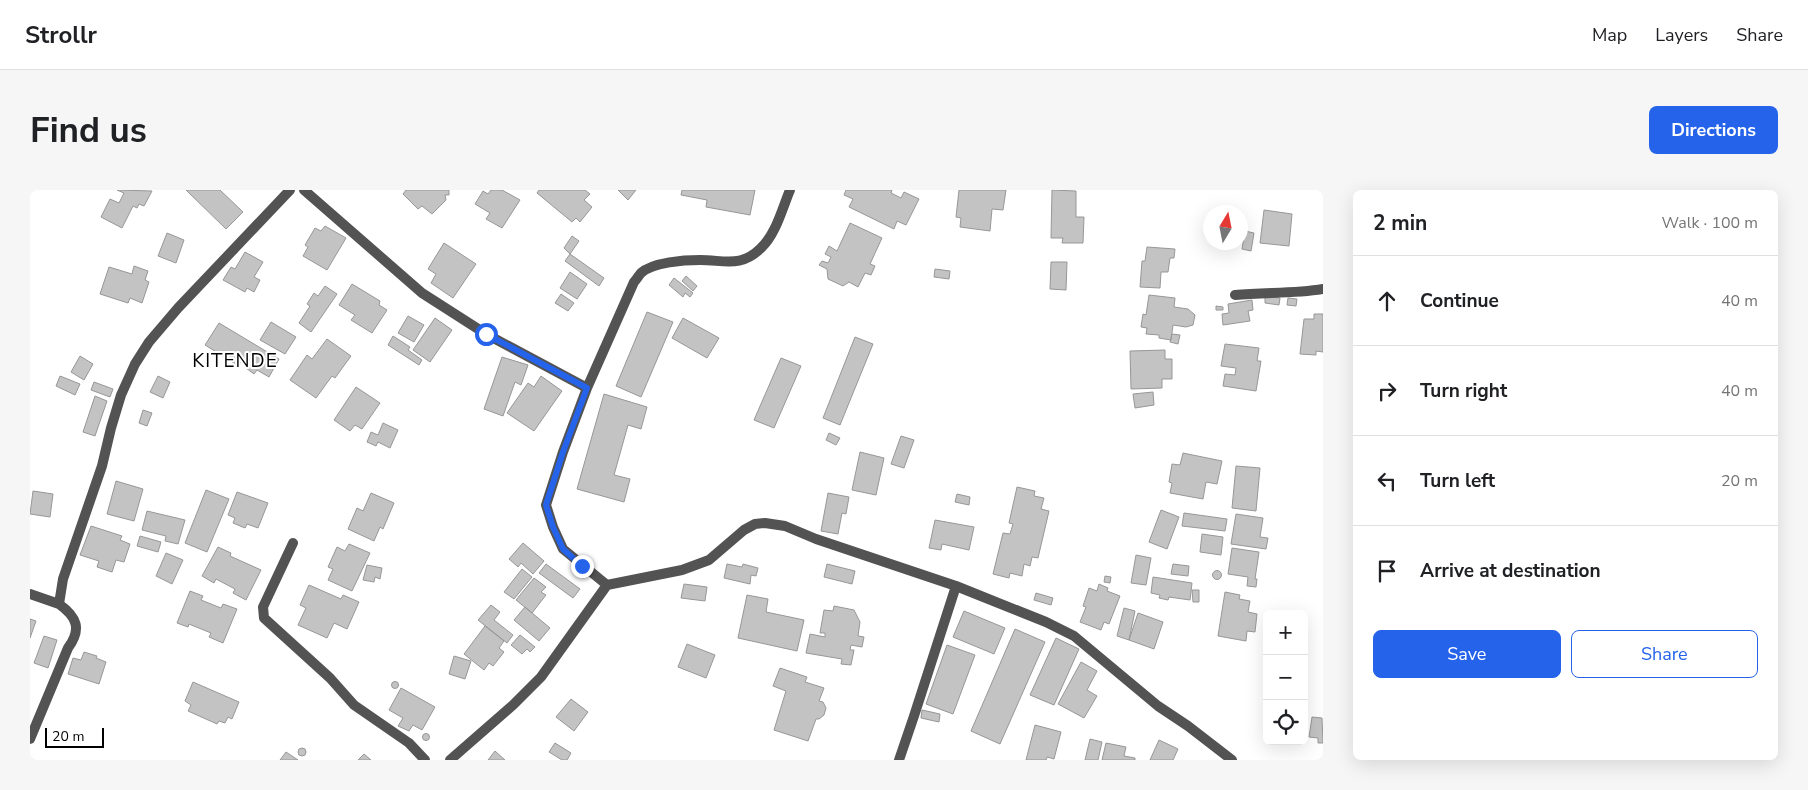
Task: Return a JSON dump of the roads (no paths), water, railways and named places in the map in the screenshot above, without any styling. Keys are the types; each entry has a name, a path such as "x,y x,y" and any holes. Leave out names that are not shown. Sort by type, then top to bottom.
{"street":[{"path":"59,604 64,579 102,466 121,394 135,364 149,342 178,308 290,190"},
{"path":"304,190 422,294 486,334 587,388"},
{"path":"607,585 563,549 546,505 587,388 634,282 641,273 648,269 675,262 702,260 721,263 741,262 762,248 772,234 790,190"},
{"path":"1235,295 1264,292 1298,293 1323,289"},
{"path":"450,760 541,677 607,585 682,570 708,560 744,530 755,524 765,522 785,526 816,539 956,586 1046,622 1074,636 1158,706 1188,726 1232,760"},
{"path":"293,543 263,607 264,618 330,678 354,705 409,743 425,760"},
{"path":"899,760 956,586"},
{"path":"30,594 59,604 70,612 77,631 30,739"}],"district":[{"name":"KITENDE","path":"235,360"}]}
